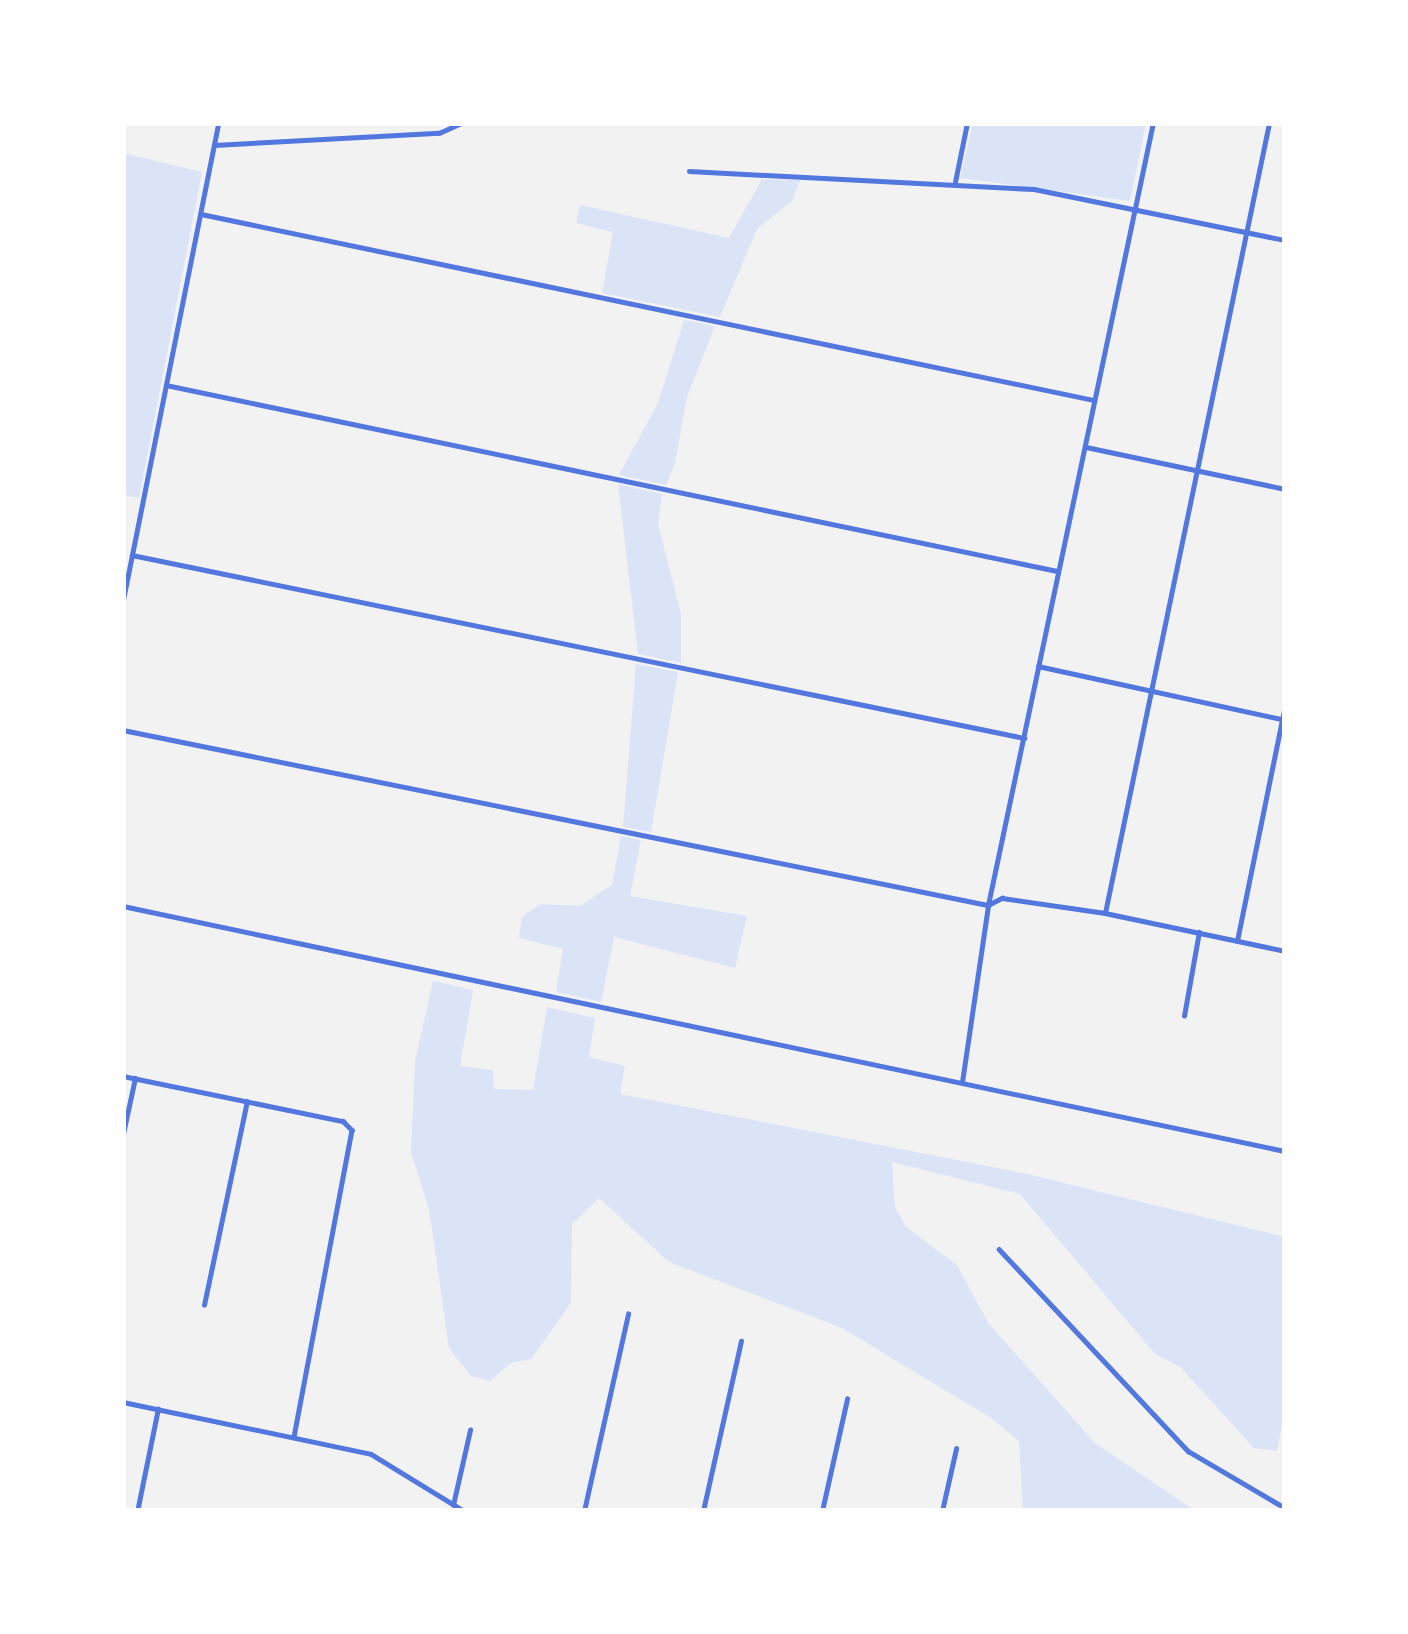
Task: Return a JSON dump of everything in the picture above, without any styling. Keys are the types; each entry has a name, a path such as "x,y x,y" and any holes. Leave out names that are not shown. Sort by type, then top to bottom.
{"street":[{"path":"123,599 218,123"},
{"path":"355,123 356,134"},
{"path":"214,145 439,133 461,123"},
{"path":"956,183 968,123"},
{"path":"962,1082 988,905 1154,123"},
{"path":"1105,914 1269,123"},
{"path":"689,171 956,183 1136,207 1285,240"},
{"path":"200,214 1094,400"},
{"path":"166,385 1058,571"},
{"path":"1086,447 1285,489"},
{"path":"132,555 1024,738"},
{"path":"1038,666 1284,719"},
{"path":"1237,940 1285,704"},
{"path":"123,730 988,905 1002,898 1285,951"},
{"path":"123,906 1285,1151"},
{"path":"1184,1016 1199,932"},
{"path":"123,1076 343,1121 355,1139 294,1437"},
{"path":"123,1135 135,1078"},
{"path":"204,1304 247,1101"},
{"path":"999,1250 1188,1451 1285,1508"},
{"path":"584,1511 628,1314"},
{"path":"703,1511 741,1340"},
{"path":"822,1511 848,1399"},
{"path":"123,1402 371,1454 464,1511"},
{"path":"138,1507 158,1409"},
{"path":"453,1505 470,1430"},
{"path":"942,1511 956,1449"}],"shaded area":[{"path":"973,123 1146,123 1130,201 960,178"},
{"path":"123,153 202,172 139,498 123,495"},
{"path":"762,179 800,180 792,201 757,229 720,317 602,293 613,232 576,223 580,205 729,238"},
{"path":"684,320 715,326 687,397 675,463 666,485 619,475 658,403"},
{"path":"618,484 662,494 658,524 681,614 681,663 638,654"},
{"path":"636,664 678,672 651,832 623,827"},
{"path":"621,836 641,840 630,896 747,916 735,968 614,937 601,1002 556,992 563,949 519,938 522,917 540,904 580,906 612,885"},
{"path":"433,981 473,990 460,1066 493,1070 494,1089 533,1090 547,1007 595,1018 589,1057 625,1066 620,1094 1023,1173 1285,1237 1285,1410 1277,1451 1254,1448 1180,1367 1155,1354 1020,1194 892,1162 895,1207 906,1227 957,1265 989,1324 1095,1443 1195,1511 1023,1511 1019,1441 991,1418 842,1328 669,1262 599,1198 572,1224 571,1303 531,1359 511,1363 490,1381 471,1376 449,1348 429,1209 411,1152 415,1061"}]}
